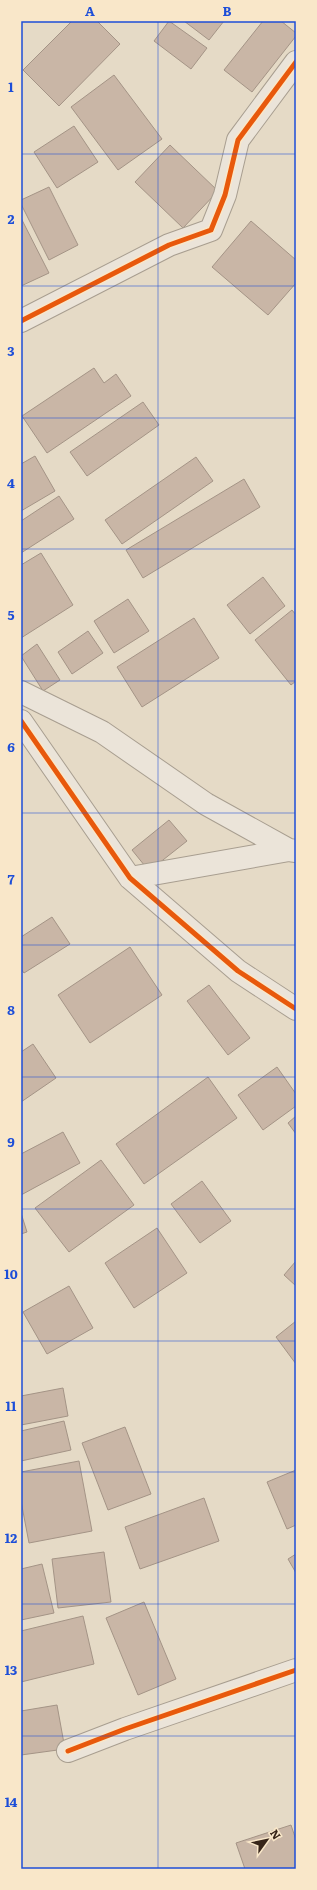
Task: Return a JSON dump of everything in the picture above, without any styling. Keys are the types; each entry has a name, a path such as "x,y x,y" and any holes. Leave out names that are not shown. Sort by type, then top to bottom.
{"street":[{"path":"21,321 169,245 212,230 225,195 238,140 296,62"},
{"path":"21,692 102,732 206,804 292,850"},
{"path":"21,721 130,878 238,971 296,1009"},
{"path":"130,878 292,850"},
{"path":"68,1752 125,1729 296,1670"}],"building":[{"path":"72,21 97,21 120,44 59,106 23,70"},
{"path":"169,21 207,48 191,69 154,41"},
{"path":"184,21 224,21 209,40"},
{"path":"263,21 281,21 296,33 296,36 252,92 224,70"},
{"path":"114,75 162,139 118,170 71,107"},
{"path":"74,126 98,162 57,188 34,152"},
{"path":"170,145 218,191 183,228 135,182"},
{"path":"49,187 78,245 49,260 21,204 21,200"},
{"path":"21,218 49,273 21,286"},
{"path":"251,221 296,260 296,283 268,315 212,267"},
{"path":"94,368 104,383 116,374 131,396 47,453 22,416"},
{"path":"143,402 159,425 87,476 70,452"},
{"path":"35,456 55,491 21,511 21,464"},
{"path":"196,457 213,481 122,544 105,520"},
{"path":"244,479 260,507 143,578 126,550"},
{"path":"59,496 74,519 21,553 21,521"},
{"path":"41,553 73,605 21,638 21,565"},
{"path":"263,577 285,606 250,634 227,605"},
{"path":"128,599 149,631 114,653 94,621"},
{"path":"292,610 296,615 296,681 291,685 255,640"},
{"path":"194,618 219,658 142,707 117,667"},
{"path":"88,631 103,653 72,674 58,652"},
{"path":"37,644 60,680 43,691 21,656"},
{"path":"169,820 187,841 149,871 132,850"},
{"path":"52,917 70,944 24,973 21,969 21,937"},
{"path":"130,947 162,995 90,1043 58,995"},
{"path":"209,985 250,1038 228,1055 187,1001"},
{"path":"33,1044 56,1078 21,1102 21,1052"},
{"path":"277,1067 296,1094 296,1106 263,1130 238,1095"},
{"path":"208,1077 237,1118 144,1184 116,1144"},
{"path":"296,1116 296,1134 288,1123"},
{"path":"63,1132 80,1163 21,1195 21,1154"},
{"path":"101,1160 134,1205 69,1252 35,1208"},
{"path":"202,1181 231,1221 200,1243 171,1204"},
{"path":"21,1213 27,1232 21,1234"},
{"path":"157,1228 187,1273 134,1308 105,1263"},
{"path":"296,1261 296,1286 284,1275"},
{"path":"69,1286 93,1328 47,1354 23,1312"},
{"path":"296,1321 296,1364 276,1337"},
{"path":"63,1388 68,1416 21,1425 21,1396"},
{"path":"64,1421 71,1450 21,1461 21,1431"},
{"path":"125,1427 151,1494 108,1510 82,1443"},
{"path":"79,1461 92,1531 29,1543 21,1501 21,1472"},
{"path":"296,1470 296,1525 287,1529 267,1482"},
{"path":"204,1498 219,1541 140,1569 125,1527"},
{"path":"104,1552 111,1602 58,1608 52,1559"},
{"path":"296,1554 296,1573 288,1559"},
{"path":"42,1564 54,1613 21,1620 21,1569"},
{"path":"144,1602 176,1679 138,1695 106,1618"},
{"path":"83,1616 94,1664 21,1682 21,1631"},
{"path":"57,1705 65,1749 21,1755 21,1711"},
{"path":"291,1825 296,1840 296,1869 245,1869 236,1843"}],"cycle path":[{"path":"21,321 169,245 211,230 225,195 238,140 296,62"},
{"path":"21,721 130,878 238,971 296,1009"},
{"path":"68,1751 125,1729 296,1670"}]}
